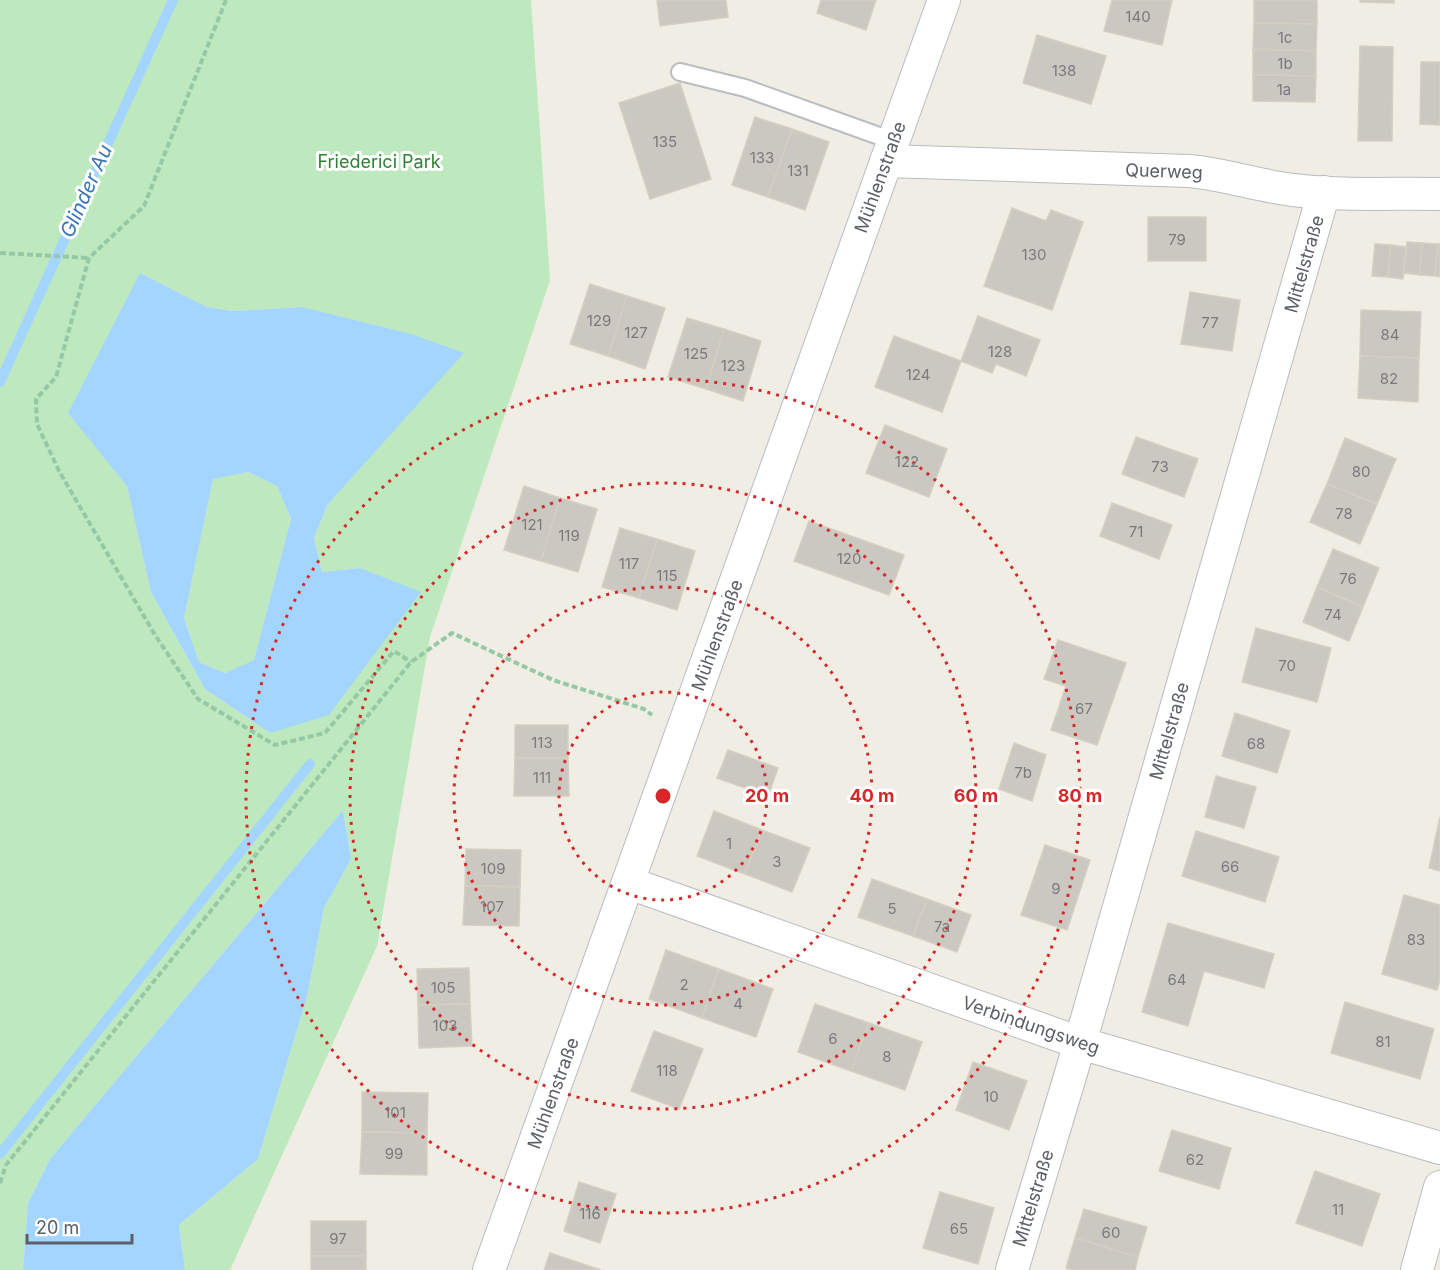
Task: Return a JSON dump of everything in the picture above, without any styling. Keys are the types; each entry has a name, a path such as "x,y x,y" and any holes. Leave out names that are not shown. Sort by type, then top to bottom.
{"street":[{"name":"Mühlenstraße","path":"489,1270 944,0"},
{"name":"Querweg","path":"889,151 1212,173 1291,190 1440,194"},
{"name":"Mittelstraße","path":"1012,1270 1080,1043 1324,192"},
{"name":"Verbindungsweg","path":"628,883 1080,1043 1440,1148"},
{"path":"1417,1270 1440,1187"}],"lane":[{"path":"680,72 745,88 889,151"}],"path":[{"path":"226,0 144,206 89,258 56,377 36,399 37,424 59,471 155,635 198,699 275,745 325,733 394,651 411,662"},
{"path":"0,253 89,258"},
{"path":"0,1183 6,1165 411,662 452,633 553,680 644,709 681,735"}],"green space":[{"name":"Friederici Park","path":"0,0 531,0 550,280 430,637 377,946 230,1270 185,1270 179,1225 258,1159 307,997 324,908 351,859 343,810 50,1159 28,1203 23,1270 0,1270","holes":["140,273 207,307 232,311 302,307 328,504 314,538 322,572 360,568 270,733 205,689 151,592 127,486"]},
{"path":"248,472 277,486 291,519 254,661 225,673 199,662 184,618 213,478"}],"water":[{"path":"140,273 207,307 232,311 302,307 411,334 464,353 328,504 314,538 322,572 360,568 421,592 329,715 270,733 205,689 151,592 127,486 68,413","holes":["248,472 277,486 291,519 254,660 225,673 199,662 184,618 213,479"]},
{"path":"343,810 351,859 324,908 307,997 258,1159 179,1225 185,1270 23,1270 28,1203 50,1159"}],"building":[{"path":"657,0 726,0 728,17 660,26"},
{"path":"821,0 876,0 866,30 817,13"},
{"path":"1112,0 1172,0 1162,45 1104,31"},
{"path":"1254,0 1317,0 1317,24 1254,23"},
{"path":"1360,0 1394,0 1394,3 1360,2"},
{"path":"1254,23 1317,24 1316,51 1253,49"},
{"path":"1037,35 1106,56 1091,104 1023,83"},
{"path":"1360,46 1393,47 1392,141 1358,141"},
{"path":"1253,49 1316,51 1316,76 1253,75"},
{"path":"1421,62 1440,62 1440,125 1420,124"},
{"path":"1253,75 1316,76 1315,102 1253,101"},
{"path":"680,83 711,179 650,199 619,103"},
{"path":"755,117 792,129 768,197 732,185"},
{"path":"792,129 829,142 805,210 768,197"},
{"path":"1012,208 1046,221 1051,210 1083,222 1052,310 984,286"},
{"path":"1148,217 1206,217 1206,261 1148,261"},
{"path":"1407,242 1422,243 1420,275 1404,273"},
{"path":"1422,243 1438,244 1435,276 1420,275"},
{"path":"1375,244 1391,245 1388,277 1372,276"},
{"path":"1438,244 1440,244 1440,277 1435,276"},
{"path":"1391,245 1406,247 1403,279 1388,277"},
{"path":"590,284 627,296 608,356 570,344"},
{"path":"1190,292 1240,300 1232,351 1181,344"},
{"path":"627,296 665,308 645,369 608,356"},
{"path":"1361,310 1421,312 1419,358 1360,356"},
{"path":"978,316 1040,340 1026,376 996,364 992,373 961,361"},
{"path":"687,318 724,329 706,389 668,377"},
{"path":"724,329 761,341 743,401 706,389"},
{"path":"894,336 961,361 942,412 875,387"},
{"path":"1360,356 1419,358 1418,402 1358,398"},
{"path":"885,425 947,449 929,497 866,473"},
{"path":"1136,437 1198,459 1184,497 1122,474"},
{"path":"1345,438 1396,459 1377,504 1327,484"},
{"path":"1327,484 1377,504 1360,544 1310,522"},
{"path":"524,486 560,498 541,561 504,550"},
{"path":"560,498 597,509 578,572 541,561"},
{"path":"1112,503 1172,525 1159,559 1100,536"},
{"path":"809,521 904,555 889,595 794,561"},
{"path":"620,528 657,539 639,598 602,587"},
{"path":"657,539 695,551 677,610 639,598"},
{"path":"1333,549 1379,568 1363,607 1317,587"},
{"path":"1317,587 1363,607 1349,641 1303,622"},
{"path":"1256,628 1331,648 1317,702 1242,682"},
{"path":"1058,640 1126,663 1097,745 1051,730 1066,686 1044,679"},
{"path":"1235,713 1290,731 1277,773 1222,756"},
{"path":"515,725 568,725 568,758 515,758"},
{"path":"1014,743 1046,755 1032,801 999,789"},
{"path":"728,750 778,768 768,796 717,778"},
{"path":"515,758 568,758 569,796 514,796"},
{"path":"1216,776 1256,787 1244,828 1205,817"},
{"path":"714,811 762,830 745,874 697,856"},
{"path":"1440,817 1440,871 1429,868"},
{"path":"762,830 810,848 792,892 745,874"},
{"path":"1196,831 1279,857 1265,902 1182,876"},
{"path":"1045,845 1090,860 1067,930 1021,915"},
{"path":"466,849 521,850 520,887 465,886"},
{"path":"872,879 927,899 913,936 858,917"},
{"path":"465,886 520,887 519,926 463,925"},
{"path":"1404,895 1440,905 1440,980 1437,990 1382,974"},
{"path":"927,899 971,915 957,952 913,936"},
{"path":"1168,923 1274,954 1264,988 1204,971 1188,1026 1142,1012"},
{"path":"666,950 719,969 702,1018 649,999"},
{"path":"469,968 470,1004 418,1005 417,969"},
{"path":"719,969 773,989 756,1037 702,1018"},
{"path":"1345,1002 1434,1029 1420,1079 1331,1053"},
{"path":"470,1004 472,1046 419,1048 418,1005"},
{"path":"815,1004 869,1023 851,1071 798,1052"},
{"path":"869,1023 922,1042 905,1090 851,1071"},
{"path":"654,1031 703,1049 679,1109 631,1091"},
{"path":"973,1062 1027,1081 1009,1130 956,1110"},
{"path":"362,1092 428,1093 427,1133 362,1132"},
{"path":"1172,1130 1231,1148 1219,1189 1159,1171"},
{"path":"362,1132 427,1133 427,1175 360,1174"},
{"path":"1315,1171 1380,1194 1362,1246 1296,1223"},
{"path":"579,1182 616,1194 600,1243 564,1231"},
{"path":"940,1192 994,1208 978,1264 923,1248"},
{"path":"1084,1209 1147,1227 1138,1257 1075,1238"},
{"path":"311,1221 366,1221 366,1256 311,1256"},
{"path":"1075,1238 1138,1257 1135,1270 1072,1270 1066,1268"},
{"path":"550,1253 601,1270 544,1270"},
{"path":"311,1256 366,1256 366,1270 311,1270"}],"waterway":[{"name":"Glinder Au","path":"0,382 173,0"},
{"path":"0,1154 310,764"}]}
